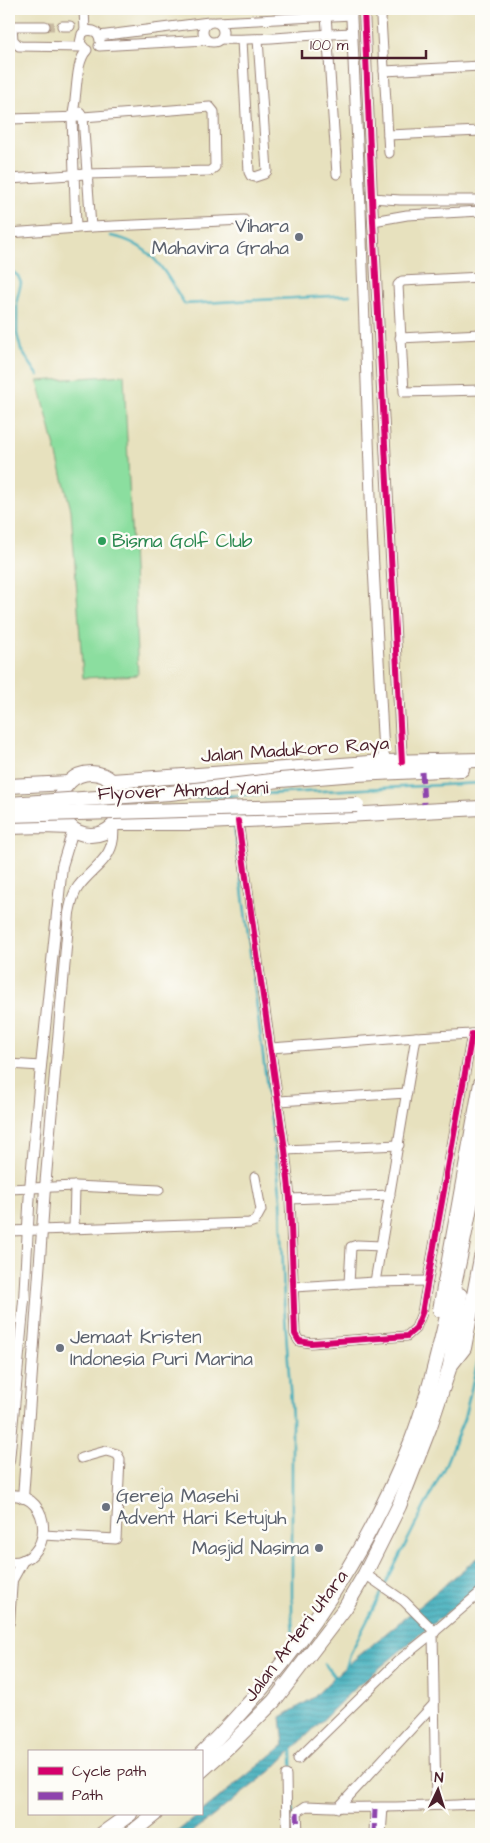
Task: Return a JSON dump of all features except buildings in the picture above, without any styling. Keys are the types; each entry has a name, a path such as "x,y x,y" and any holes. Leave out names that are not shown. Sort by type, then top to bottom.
{"highway":[{"name":"Jalan Madukoro Raya","path":"112,781 384,762 481,760"},
{"name":"Jalan Madukoro Raya","path":"356,774 481,768"},
{"path":"91,773 100,774 112,781 122,797 123,806 116,822 104,833 94,835 83,834 69,824 60,807 61,797 68,783 76,777 91,773"},
{"name":"Flyover Ahmad Yani","path":"9,804 170,793 280,780 356,774"},
{"path":"9,786 68,783"},
{"name":"Flyover Ahmad Yani","path":"9,815 357,804 481,804"},
{"path":"116,822 231,821 481,808"},
{"path":"9,828 69,824"},
{"path":"435,1363 433,1346 481,1083"},
{"name":"Jalan Arteri Utara","path":"202,1753 238,1716 286,1661 337,1589 361,1549 411,1441 435,1363 460,1262 481,1147"},
{"path":"450,1366 465,1263 481,1174"},
{"path":"450,1366 464,1348 481,1258"},
{"name":"Jalan Arteri Utara","path":"202,1770 274,1701 344,1608 370,1577 410,1480 450,1366"},
{"path":"102,1834 122,1829 129,1816"},
{"path":"130,1834 152,1816"}],"street":[{"path":"76,228 72,117 76,106 79,66 85,49 80,38 85,31 84,9"},
{"path":"364,9 373,221 402,762"},
{"path":"384,9 381,18 389,154"},
{"path":"99,36 213,22 352,12 372,520 384,762"},
{"path":"326,15 337,174"},
{"path":"206,40 203,32 206,24 213,22 223,27 222,39"},
{"path":"45,26 11,26 13,40 20,46 92,50 98,46 206,40 214,42 222,39 242,40 328,33 352,33"},
{"path":"85,31 96,32 100,41 98,46"},
{"path":"242,40 248,172 251,176 255,177 264,174 266,171 258,39"},
{"path":"384,71 481,66"},
{"path":"76,106 83,117 90,227"},
{"path":"9,119 83,117 207,106 212,108 214,112 215,167 212,170 86,174 9,179"},
{"path":"388,135 481,131"},
{"path":"372,198 429,201 481,200"},
{"path":"404,200 405,215"},
{"path":"429,201 430,213"},
{"path":"373,221 405,215 481,211"},
{"path":"9,233 90,227 244,220"},
{"path":"481,277 399,282 400,338 404,392 481,390"},
{"path":"400,338 481,334"},
{"path":"231,821 279,1101 290,1199 295,1334 300,1341 311,1342 410,1335 420,1322 472,1034"},
{"path":"23,1498 45,1188 72,899 79,885 109,853 113,843 116,822"},
{"path":"9,1461 24,1300 30,1189 41,1066 62,866 69,824"},
{"path":"271,1048 416,1037 472,1034 481,1036"},
{"path":"375,1282 416,1037"},
{"path":"9,1064 41,1066"},
{"path":"279,1101 407,1093"},
{"path":"285,1150 399,1145"},
{"path":"9,1231 252,1222 258,1217 261,1210 255,1176"},
{"path":"74,1228 75,1186"},
{"path":"9,1189 75,1186 159,1190"},
{"path":"290,1199 390,1195"},
{"path":"349,1284 351,1247 356,1245 382,1246"},
{"path":"294,1287 426,1281"},
{"path":"24,1300 38,1301"},
{"path":"43,1535 116,1540 120,1459 117,1454 106,1451 81,1458"},
{"path":"9,1495 23,1498 33,1504 40,1513 44,1523 40,1545 33,1554 23,1560 9,1562"},
{"path":"9,1622 12,1580 23,1560"},
{"path":"370,1577 404,1601 433,1631 436,1804"},
{"path":"298,1759 398,1660 481,1592"},
{"path":"338,1808 434,1704"},
{"path":"286,1775 287,1834"},
{"path":"298,1834 297,1812 306,1806 379,1808 436,1804 481,1804"},
{"path":"374,1834 379,1808"},
{"path":"379,1808 381,1834"}],"green space":[{"name":"Bisma Golf Club","path":"124,375 138,675 83,678 71,510 38,381"}],"water":[{"path":"481,1555 481,1584 353,1690 271,1771 190,1834 174,1834 196,1816 202,1816 202,1811 284,1745 281,1717 313,1698 339,1672"}],"waterway":[{"path":"111,236 137,245 147,252 164,270 184,304 350,295"},
{"path":"9,269 18,276 21,283 17,299 17,334 21,350 38,375"},
{"path":"183,798 481,783"},
{"path":"230,795 231,804"},
{"path":"234,825 281,1199 284,1302 292,1418 293,1632"},
{"path":"385,1585 444,1468 464,1419 481,1348"},
{"path":"346,1668 350,1654 383,1590"},
{"path":"325,1664 336,1679"},
{"path":"292,1750 293,1834"}],"tunnel":[{"path":"45,26 62,26"}],"marked path":[{"path":"422,772 424,804"},
{"path":"374,1834 375,1808"},
{"path":"297,1812 298,1834"}],"cycle path":[{"path":"364,9 373,221 402,762"},
{"path":"238,821 285,1150 290,1199 295,1334 299,1341 311,1343 407,1336 416,1328 422,1313 472,1034"}],"place":[{"name":"Vihara Mahavira Graha","path":"299,237"},
{"name":"Bisma Golf Club","path":"102,541"},
{"name":"Jemaat Kristen Indonesia Puri Marina","path":"60,1348"},
{"name":"Gereja Masehi Advent Hari Ketujuh","path":"106,1507"},
{"name":"Masjid Nasima","path":"319,1548"}]}
